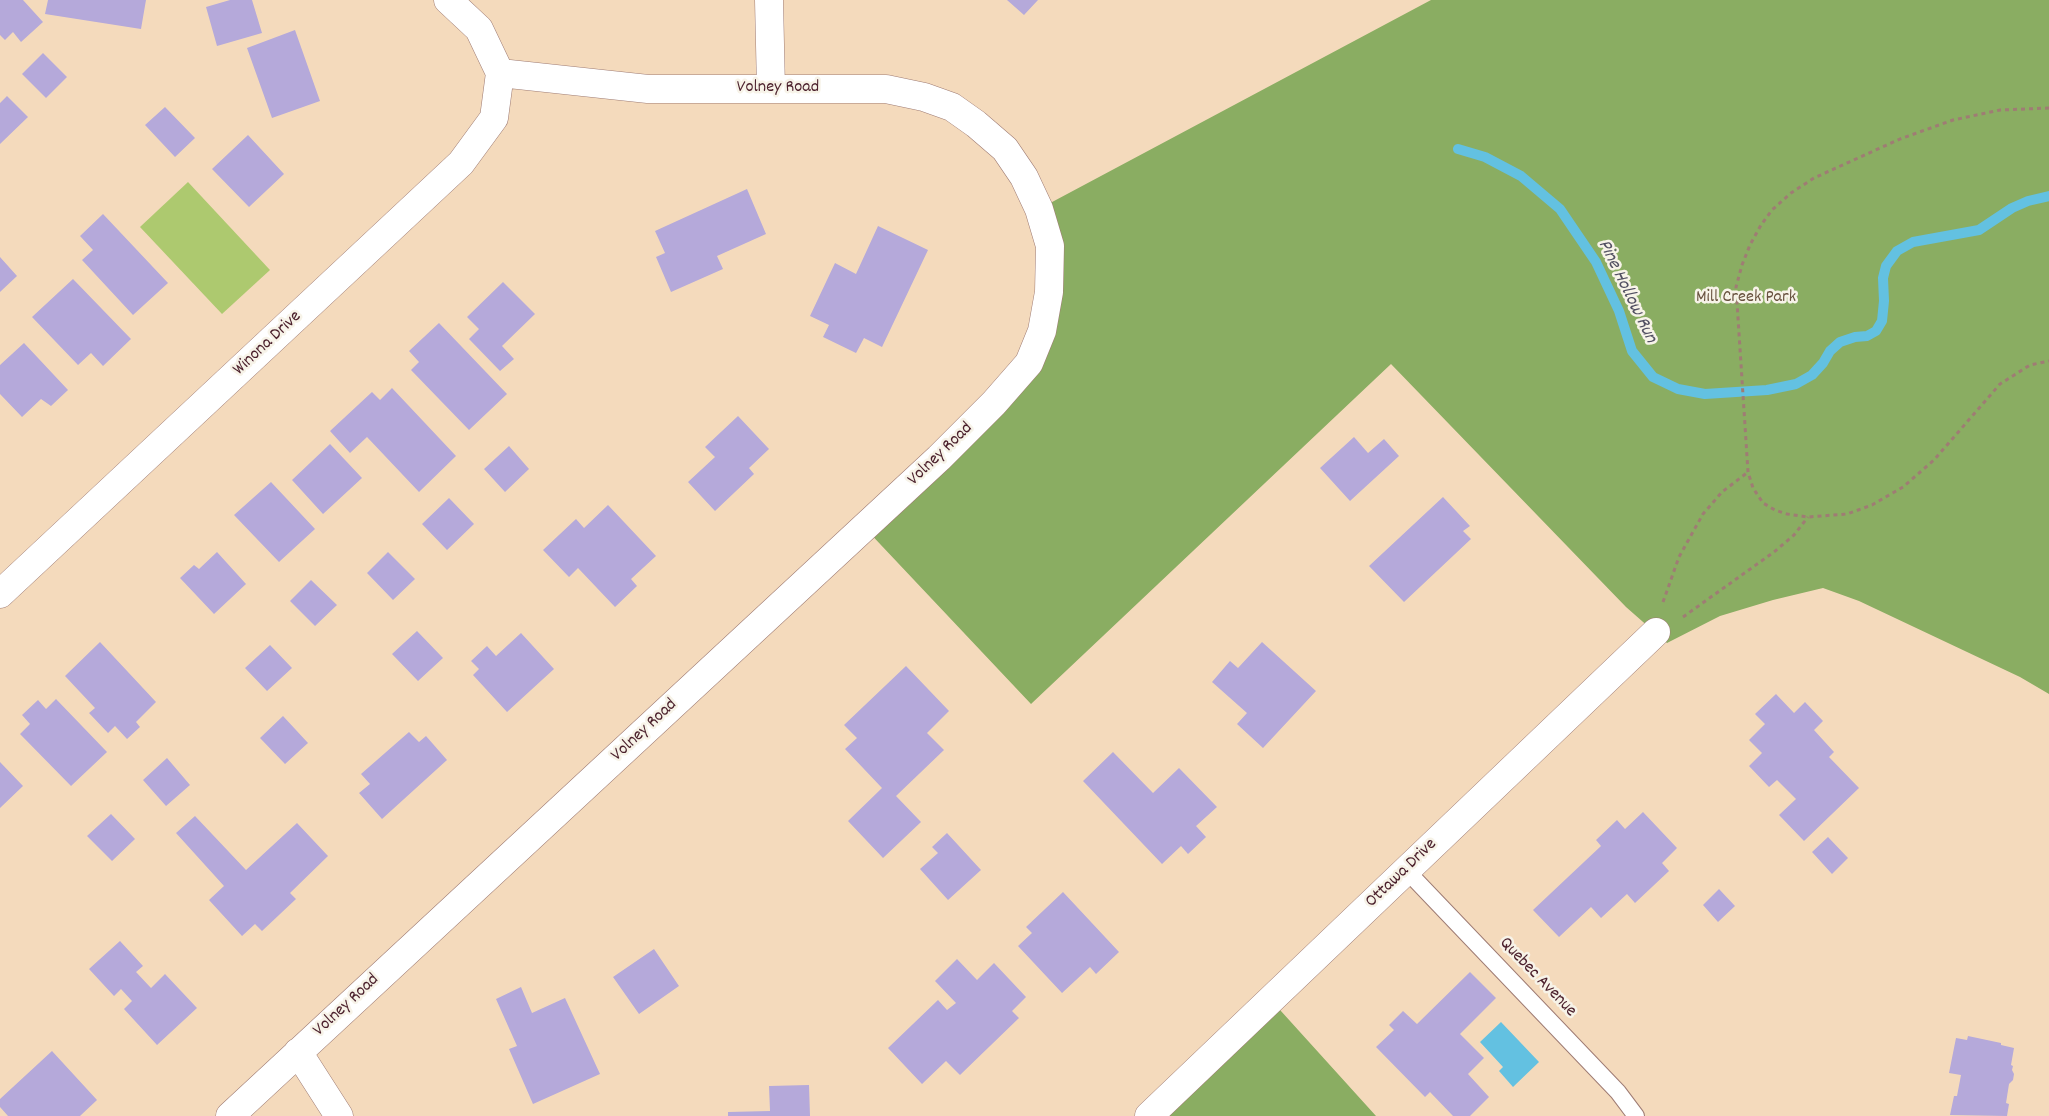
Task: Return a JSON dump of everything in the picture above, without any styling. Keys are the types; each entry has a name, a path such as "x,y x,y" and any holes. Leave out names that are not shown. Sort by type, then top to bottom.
{"street":[{"path":"448,0 479,29 500,73"},
{"path":"769,0 771,88"},
{"name":"Volney Road","path":"230,1116 939,458 994,403 1029,363 1042,331 1049,292 1050,246 1039,209 1024,177 1005,149 976,124 952,107 924,97 886,89 648,89 500,73"},
{"name":"Winona Drive","path":"0,594 461,163 494,118 500,73"},
{"name":"Ottawa Drive","path":"1150,1116 1656,632"},
{"path":"298,1052 339,1116"}],"lane":[{"name":"Quebec Avenue","path":"1406,870 1618,1092 1636,1116"}],"path":[{"path":"2049,108 2000,110 1953,120 1900,140 1814,178 1772,210 1761,225 1742,265 1736,287 1748,472 1753,488 1763,503 1781,512 1808,517 1847,514 1872,505 1903,487 1934,460 2000,384 2030,365 2049,361"},
{"path":"1656,632 1664,598 1680,558 1703,514 1722,492 1748,472"},
{"path":"1656,632 1693,612 1774,552 1794,534 1808,517"}],"green space":[{"name":"Mill Creek Park","path":"1431,0 2049,0 2049,694 2020,677 1859,601 1823,588 1773,600 1720,616 1667,643 1626,607 1391,364 1031,704 864,527 1042,331 1039,209"},
{"path":"188,182 270,270 222,314 140,227"},
{"path":"1271,1000 1376,1116 1150,1116"}],"water":[{"path":"1501,1022 1539,1062 1513,1087 1499,1071 1503,1067 1480,1042"}],"building":[{"path":"0,0 23,0 43,22 21,42 13,32 5,40 0,35"},
{"path":"48,0 146,0 141,29 45,14"},
{"path":"230,0 252,0 262,33 217,46 206,7"},
{"path":"1007,0 1038,0 1024,15"},
{"path":"295,30 320,101 272,118 247,48"},
{"path":"43,53 67,77 46,98 22,74"},
{"path":"7,96 28,117 0,144 0,103"},
{"path":"165,107 195,138 175,157 145,125"},
{"path":"248,135 284,174 249,207 212,169"},
{"path":"747,189 766,234 717,256 723,269 671,292 656,257 665,253 655,231"},
{"path":"103,214 168,283 133,315 82,260 93,250 80,236"},
{"path":"878,226 928,250 882,347 864,338 856,353 823,337 829,325 810,316 835,263 856,274"},
{"path":"0,257 17,276 0,292"},
{"path":"73,279 131,339 103,366 91,353 78,365 32,317"},
{"path":"503,282 535,314 502,346 514,359 500,371 469,339 479,329 467,317"},
{"path":"439,323 507,394 469,430 411,370 419,362 409,351"},
{"path":"24,343 68,390 51,406 41,399 22,417 0,394 0,365"},
{"path":"392,388 456,456 419,492 367,437 350,453 330,431 372,392 380,400"},
{"path":"738,416 769,449 749,468 754,474 715,511 688,482 715,457 705,447"},
{"path":"1354,437 1368,453 1384,439 1399,456 1350,501 1320,468"},
{"path":"330,444 362,478 323,514 292,480"},
{"path":"509,446 529,469 505,492 484,469"},
{"path":"271,482 315,529 279,562 234,515"},
{"path":"1443,497 1470,526 1463,531 1471,539 1404,602 1369,566"},
{"path":"449,498 474,524 447,550 422,524"},
{"path":"608,505 656,556 631,579 637,586 615,607 578,568 569,577 543,550 576,519 584,528"},
{"path":"217,552 246,584 214,614 180,578 194,565 199,569"},
{"path":"388,552 415,579 393,600 367,573"},
{"path":"311,580 337,605 315,626 290,601"},
{"path":"417,631 443,658 418,681 392,654"},
{"path":"521,633 554,669 507,712 473,675 479,669 471,661 487,646 496,656"},
{"path":"100,642 156,702 136,722 140,727 127,739 115,726 108,733 89,713 95,708 65,676"},
{"path":"1262,642 1316,691 1263,748 1237,724 1247,713 1212,682 1230,661 1238,668"},
{"path":"270,645 292,668 267,691 245,668"},
{"path":"906,666 949,711 927,733 944,750 896,796 921,822 883,858 848,821 882,788 845,749 857,738 844,725"},
{"path":"1776,694 1794,713 1805,702 1823,721 1814,730 1834,752 1829,757 1859,788 1804,841 1779,815 1796,799 1777,780 1769,787 1749,766 1762,753 1749,740 1765,724 1755,714"},
{"path":"56,699 107,752 71,786 20,734 30,724 22,715 38,700 46,709"},
{"path":"283,716 308,743 285,764 260,738"},
{"path":"409,732 419,742 426,736 447,760 382,819 359,793 370,784 361,774"},
{"path":"1113,752 1153,793 1179,768 1217,807 1196,826 1206,837 1188,854 1181,846 1162,864 1083,781"},
{"path":"167,758 190,785 166,806 143,780"},
{"path":"0,762 23,786 0,808"},
{"path":"1643,812 1677,848 1662,863 1669,871 1635,903 1627,894 1601,918 1591,907 1559,937 1533,910 1601,846 1596,840 1617,820 1625,829"},
{"path":"111,814 135,839 112,861 87,836"},
{"path":"195,816 246,870 297,823 328,856 290,893 296,899 262,931 255,924 242,936 209,900 224,886 176,833"},
{"path":"947,833 981,870 948,900 920,869 938,853 932,847"},
{"path":"1828,837 1848,858 1832,874 1812,852"},
{"path":"1719,889 1735,906 1718,922 1703,905"},
{"path":"1063,892 1119,952 1096,974 1090,967 1062,993 1018,946 1032,933 1026,927"},
{"path":"120,941 143,966 136,972 151,988 165,974 197,1008 157,1045 124,1009 132,1001 121,989 114,996 89,969"},
{"path":"654,949 679,986 639,1014 613,977"},
{"path":"957,959 977,980 994,963 1026,997 1012,1011 1019,1018 960,1075 946,1061 922,1084 888,1048 938,1000 947,1010 956,1003 935,981"},
{"path":"1470,972 1496,998 1460,1034 1484,1058 1468,1074 1489,1097 1470,1116 1453,1116 1430,1092 1425,1097 1376,1047 1394,1030 1389,1025 1403,1011 1417,1024"},
{"path":"521,987 532,1013 565,998 600,1074 533,1104 509,1049 517,1046 496,999"},
{"path":"1968,1036 2001,1043 2001,1045 2014,1048 2011,1065 2013,1066 2014,1074 2013,1080 2009,1084 2006,1103 2009,1104 2007,1116 1950,1115 1954,1096 1957,1096 1961,1075 1949,1073 1956,1038 1967,1040"},
{"path":"52,1051 97,1100 80,1116 8,1116 0,1107 0,1099"},
{"path":"809,1085 810,1116 728,1116 728,1112 770,1111 769,1086"}],"waterway":[{"name":"Pine Hollow Run","path":"1458,149 1485,157 1521,176 1560,209 1596,262 1619,311 1632,351 1653,377 1678,389 1705,394 1767,390 1796,384 1812,375 1823,363 1830,351 1840,342 1855,337 1867,336 1876,331 1882,321 1884,301 1883,278 1886,266 1897,251 1913,242 1979,230 2012,208 2028,201 2049,196"}]}
